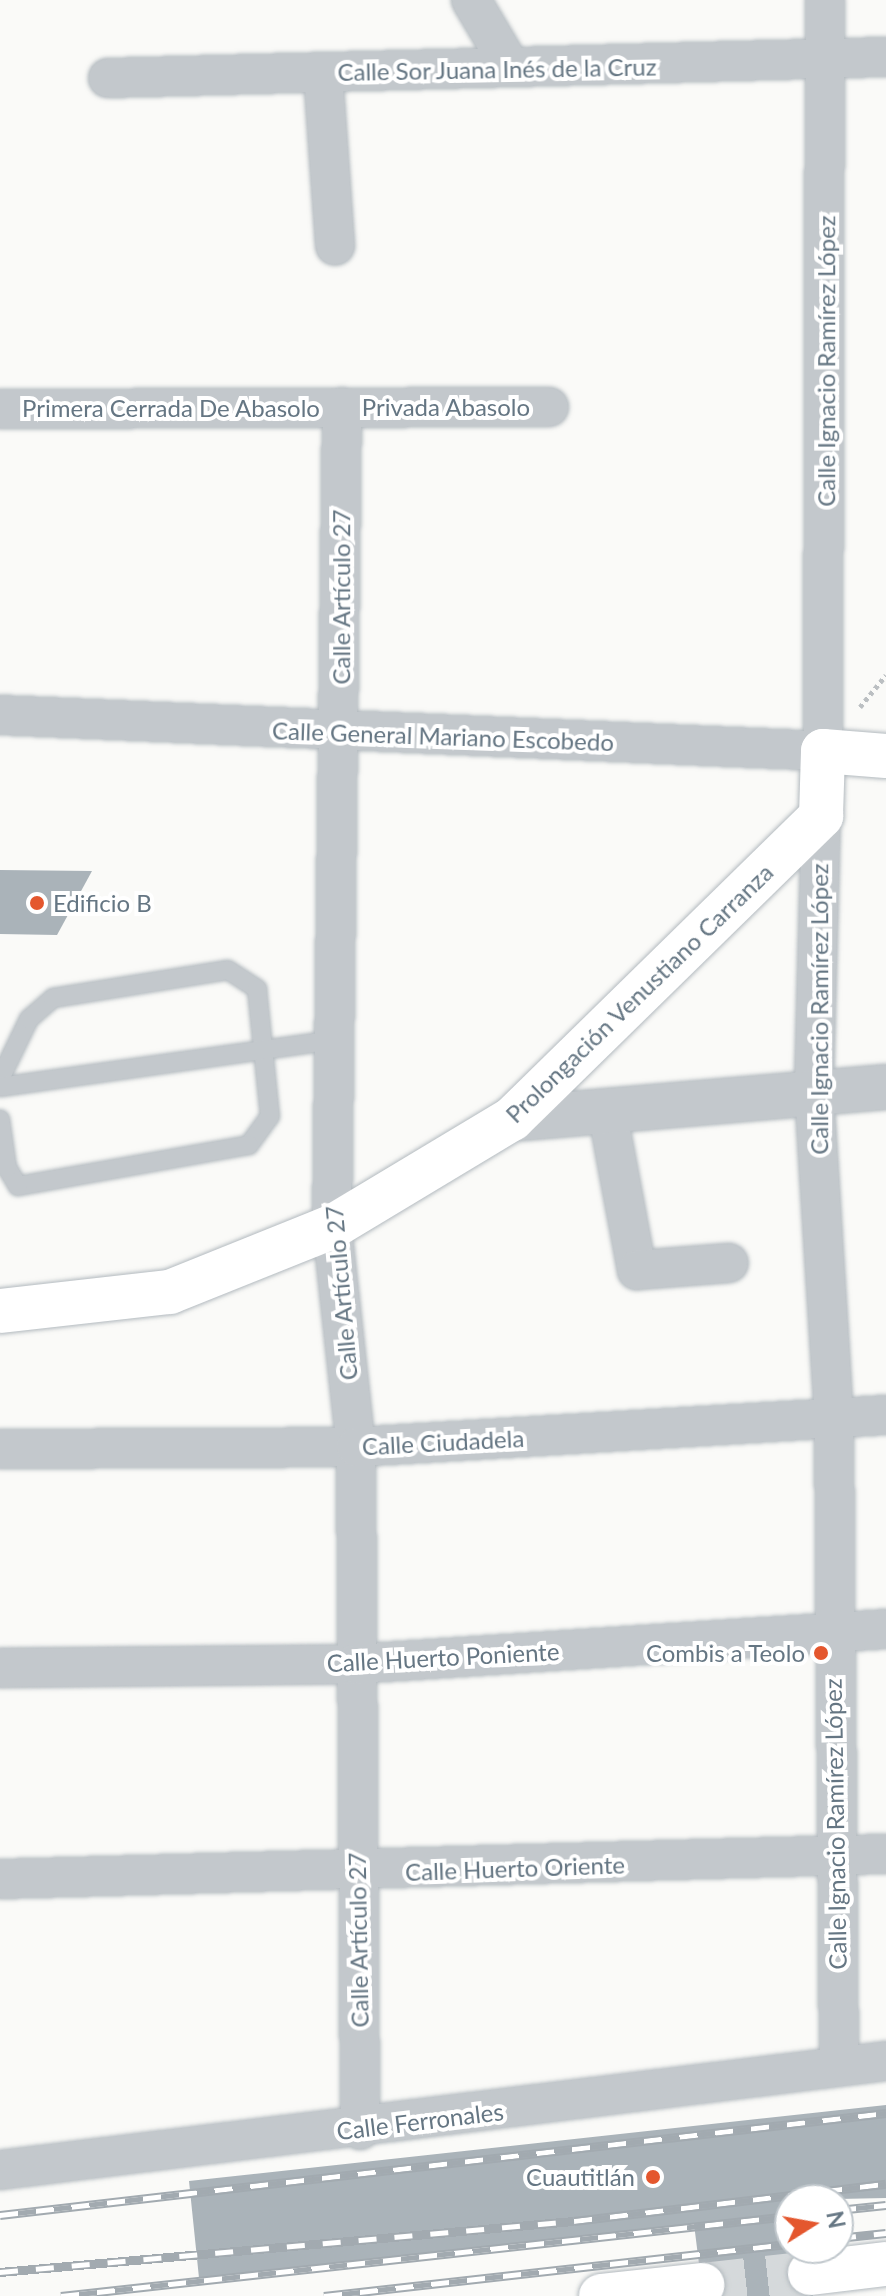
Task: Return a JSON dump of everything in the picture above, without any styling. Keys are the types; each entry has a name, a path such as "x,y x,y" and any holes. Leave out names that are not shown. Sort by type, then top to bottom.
{"main road":[{"name":"Calle General Mariano Escobedo","path":"823,751 886,756"},
{"name":"Calle Ignacio Ramírez López","path":"821,816 823,751"},
{"name":"Prolongación Venustiano Carranza","path":"0,1311 170,1292 332,1227 512,1119 821,816"},
{"path":"810,2273 886,2264"},
{"path":"601,2296 702,2285"}],"street":[{"path":"471,0 510,66"},
{"name":"Calle Ignacio Ramírez López","path":"823,751 825,0"},
{"name":"Calle Sor Juana Inés de la Cruz","path":"108,78 510,66 824,63 886,57"},
{"path":"323,73 335,246"},
{"name":"Privada Abasolo","path":"342,407 549,407"},
{"name":"Primera Cerrada De Abasolo","path":"0,409 342,407"},
{"name":"Calle Artículo 27","path":"342,407 341,733 332,1227 356,1447 360,2130"},
{"name":"Calle General Mariano Escobedo","path":"0,715 341,733 823,751"},
{"name":"Calle Ignacio Ramírez López","path":"821,816 814,1091 834,1421 832,1633 839,2066"},
{"path":"512,1119 886,1087"},
{"path":"607,1110 637,1270 729,1263"},
{"name":"Calle Ciudadela","path":"0,1449 356,1447 834,1421 886,1415"},
{"name":"Calle Huerto Poniente","path":"0,1668 355,1664 886,1629"},
{"name":"Calle Huerto Oriente","path":"0,1879 357,1875 886,1854"},
{"name":"Calle Ferronales","path":"0,2170 360,2130 886,2061"}],"lane":[{"path":"0,1079 29,1019 53,998 228,970 257,989 270,1116 249,1145 18,1186 7,1168 0,1119"},
{"path":"0,1087 335,1040"}],"building":[{"name":"Edificio B","path":"0,870 92,871 57,935 0,934"},
{"name":"Cuautitlán","path":"886,2105 886,2198 854,2199 854,2184 774,2184 774,2264 809,2264 813,2296 703,2296 694,2224 199,2278 189,2181"}],"tunnel":[{"path":"702,2285 810,2273"}],"railway":[{"path":"0,2215 886,2113"},
{"path":"0,2272 574,2221 886,2184"},
{"path":"854,2208 886,2205"},
{"path":"61,2296 774,2218"},
{"path":"854,2236 886,2233"},
{"path":"324,2296 774,2246"}],"place":[{"name":"Edificio B","path":"37,903"},
{"name":"Combis a Teolo","path":"821,1653"},
{"name":"Cuautitlán","path":"653,2177"}]}
